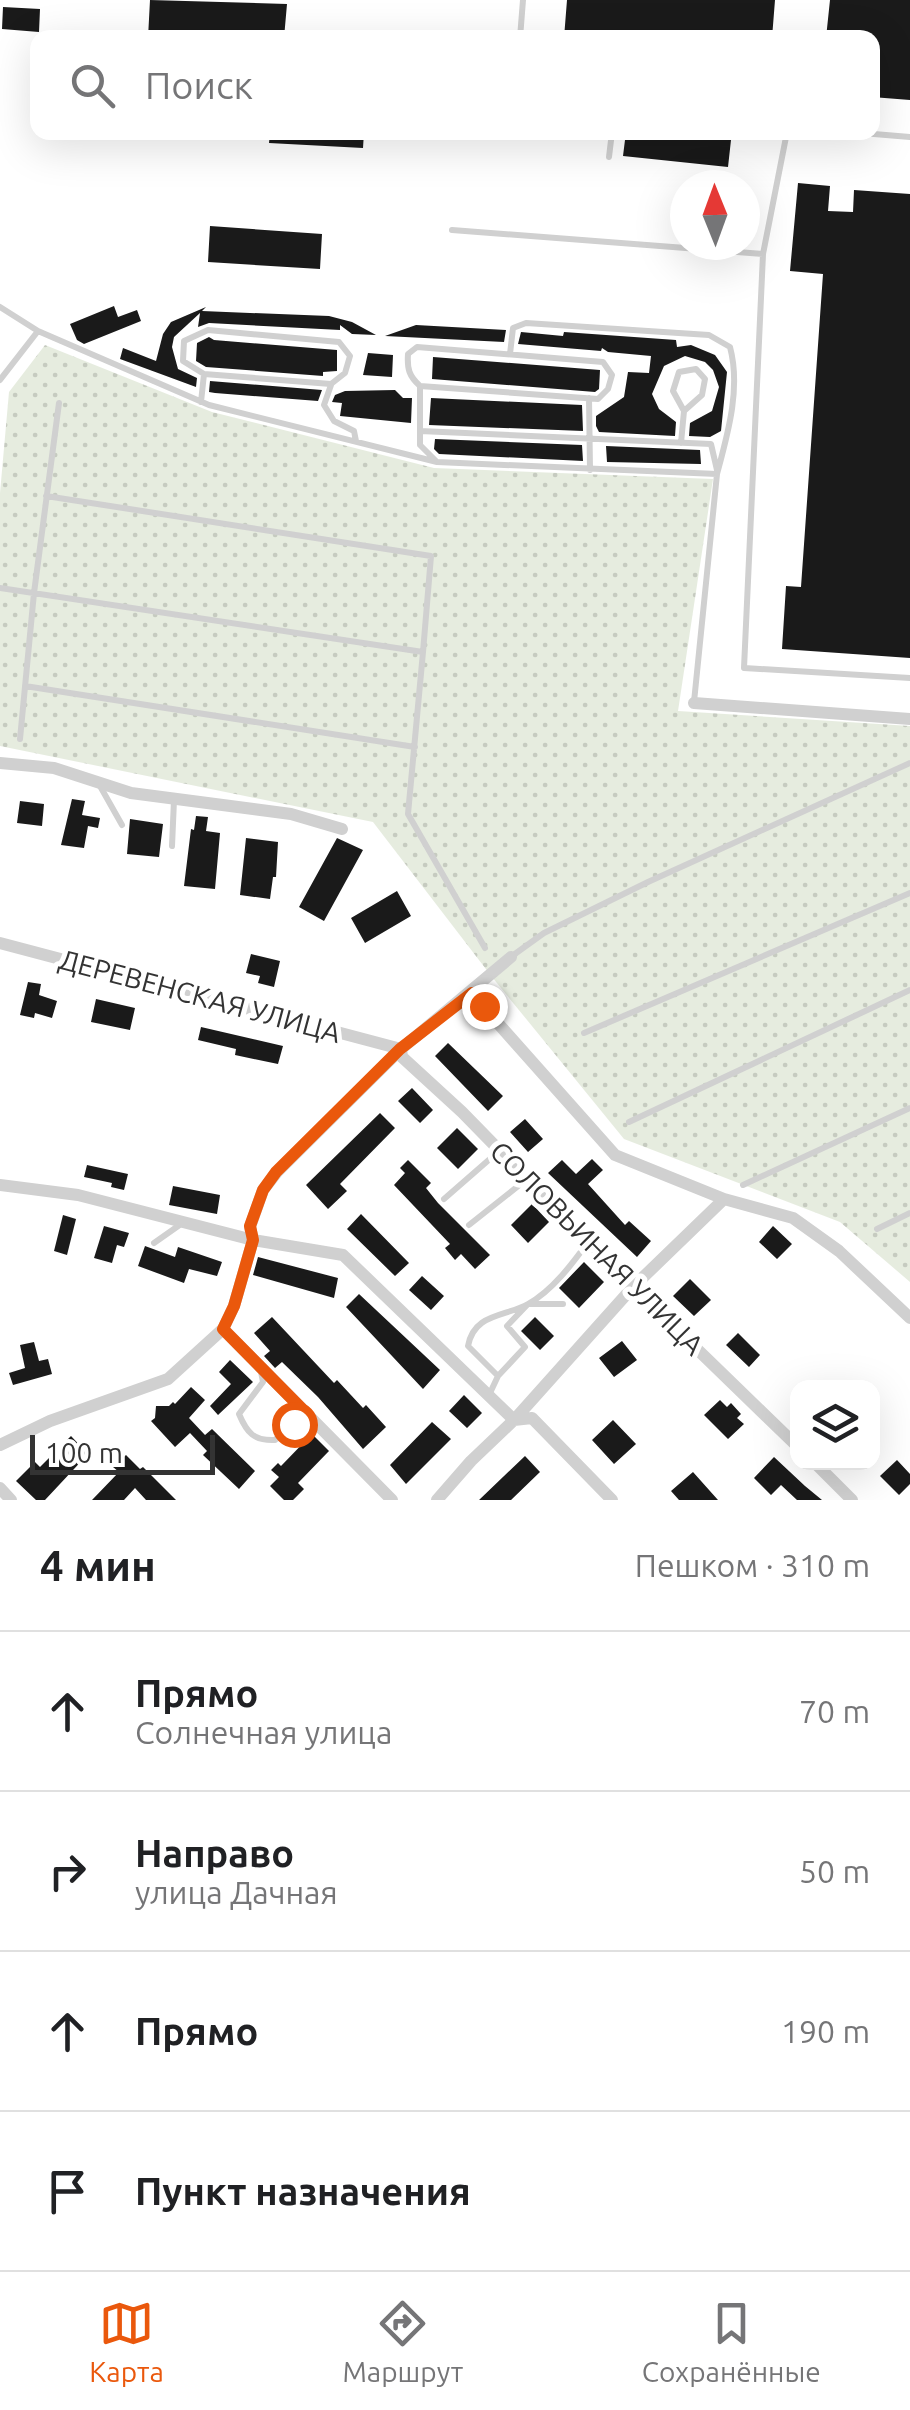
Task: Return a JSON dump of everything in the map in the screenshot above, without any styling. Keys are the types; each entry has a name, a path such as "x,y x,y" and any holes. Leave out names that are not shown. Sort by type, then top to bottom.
{"street":[{"path":"694,703 910,719"},
{"path":"0,763 54,768 100,785 291,814 342,829"},
{"name":"ДЕРЕВЕНСКАЯ УЛИЦА","path":"0,943 400,1049"},
{"path":"0,1446 50,1421 168,1379 223,1329 234,1306 253,1240 250,1226 263,1190 276,1172 400,1049 511,957"},
{"path":"472,993 615,1155 724,1199 793,1218 839,1251 910,1318"},
{"name":"СОЛОВЬИНАЯ УЛИЦА","path":"400,1049 402,1057 790,1439"},
{"path":"0,1185 78,1196 253,1240 343,1255 514,1420"},
{"path":"437,1500 633,1287 724,1199"},
{"path":"223,1329 392,1500"},
{"path":"514,1420 532,1418 612,1500"},
{"path":"822,1470 852,1500"},
{"path":"0,1488 12,1500"}],"lane":[{"path":"520,30 522,0"},
{"path":"880,134 910,137"},
{"path":"610,157 611,140"},
{"path":"784,140 763,254 744,668 910,678"},
{"path":"452,230 763,254"},
{"path":"0,307 38,331 201,402 436,462 718,474"},
{"path":"510,354 513,328 526,324 710,335 730,346 736,368 718,474 694,703"},
{"path":"331,384 204,374 184,362 184,340 208,330 340,342 350,356 345,373 331,384 324,405 334,422 354,431 357,442"},
{"path":"0,380 38,331"},
{"path":"417,348 602,362 612,375 608,389 598,399 420,386 410,377 407,366 408,354 417,348"},
{"path":"681,443 684,411 673,391 679,372 696,368 705,380 702,395 684,411"},
{"path":"201,402 204,374"},
{"path":"420,386 420,445 436,462"},
{"path":"589,398 590,470"},
{"path":"20,739 58,403"},
{"path":"420,431 711,444 718,474"},
{"path":"46,496 431,556 408,814 484,948"},
{"path":"0,588 423,652"},
{"path":"25,686 414,748"},
{"path":"511,957 544,933 648,882 910,764"},
{"path":"100,785 122,825"},
{"path":"172,846 174,798"},
{"path":"584,1032 910,893"},
{"path":"629,1122 910,990"},
{"path":"743,1185 910,1108"},
{"path":"444,1199 500,1150"},
{"path":"469,1225 528,1178"},
{"path":"877,1229 910,1214"},
{"path":"154,1244 184,1222"},
{"path":"489,1394 498,1376 525,1347 507,1326 572,1265 588,1241"},
{"path":"498,1376 468,1346 470,1336 492,1314 528,1304 563,1304"},
{"path":"259,1366 263,1382 239,1414 246,1431 260,1440 275,1440 300,1416 308,1415"}],"shaded area":[{"path":"45,345 212,412 434,468 713,479 678,711 910,726 910,1282 840,1222 624,1139 373,822 0,746 0,493 9,392"}],"building":[{"path":"150,0 287,4 285,30 148,30"},
{"path":"567,0 775,0 773,30 565,30"},
{"path":"830,0 910,0 910,100 880,98 880,30 827,30"},
{"path":"3,7 40,9 39,30 2,29"},
{"path":"269,140 364,140 363,148 269,143"},
{"path":"625,140 731,140 728,167 623,156"},
{"path":"798,183 830,186 828,211 853,212 854,190 910,194 910,658 782,649 786,586 801,587 823,274 790,271"},
{"path":"210,226 322,234 320,269 208,262"},
{"path":"114,306 118,317 137,310 141,321 84,344 77,340 70,324"},
{"path":"206,307 202,311 329,316 352,322 376,335 352,334 340,325 340,330 209,323 198,327 200,313 174,337 172,347 178,369 197,378 196,387 120,359 123,348 156,361 163,334 171,322"},
{"path":"416,325 506,330 504,342 385,336"},
{"path":"521,332 563,336 564,332 676,340 677,347 691,345 715,355 727,372 721,431 710,437 689,436 690,423 712,411 719,387 713,370 705,362 685,356 664,366 652,394 659,409 676,422 675,436 599,432 596,416 624,397 628,372 649,373 651,356 602,348 601,351 518,344"},
{"path":"209,337 337,350 337,371 323,372 323,376 206,367 196,361 197,343"},
{"path":"368,353 393,355 392,377 363,375"},
{"path":"433,357 600,370 599,389 595,392 432,379"},
{"path":"210,381 322,390 318,401 215,393 209,392"},
{"path":"395,390 403,398 412,398 411,423 340,416 342,403 332,402 335,395 345,391"},
{"path":"431,398 582,405 583,431 429,425"},
{"path":"435,439 582,445 583,461 439,454 434,449"},
{"path":"606,446 700,450 701,464 607,462"},
{"path":"72,799 85,801 82,815 100,818 98,828 88,826 84,848 61,845"},
{"path":"20,801 44,804 42,826 17,823"},
{"path":"196,816 208,817 206,831 220,833 215,889 184,886"},
{"path":"130,819 163,824 159,857 127,854"},
{"path":"246,838 278,842 270,899 240,895"},
{"path":"337,838 363,850 324,921 299,907"},
{"path":"397,891 411,916 365,943 351,918"},
{"path":"251,954 280,961 274,987 258,983 260,976 246,973"},
{"path":"28,982 41,984 39,995 57,1001 52,1018 35,1013 34,1018 20,1015"},
{"path":"96,999 135,1008 130,1030 91,1022"},
{"path":"201,1027 283,1046 278,1064 235,1055 236,1049 198,1040"},
{"path":"448,1043 503,1096 488,1111 435,1056"},
{"path":"412,1088 433,1110 420,1123 398,1101"},
{"path":"380,1113 395,1128 340,1184 347,1191 328,1209 306,1185"},
{"path":"525,1119 543,1139 528,1152 510,1132"},
{"path":"457,1128 478,1149 458,1169 437,1148"},
{"path":"592,1159 603,1170 588,1184 625,1225 629,1221 651,1241 637,1257 548,1173 562,1160 576,1174"},
{"path":"408,1160 431,1183 426,1188 438,1203 490,1255 475,1269 461,1254 455,1260 445,1248 450,1244 394,1185 405,1173 400,1168"},
{"path":"87,1165 128,1174 124,1190 84,1177"},
{"path":"173,1186 220,1195 217,1214 169,1205"},
{"path":"532,1204 549,1222 528,1243 511,1225"},
{"path":"361,1214 409,1263 395,1276 347,1229"},
{"path":"63,1215 76,1219 67,1255 54,1251"},
{"path":"104,1226 129,1233 124,1247 117,1245 112,1263 94,1258"},
{"path":"773,1226 792,1244 777,1259 759,1242"},
{"path":"145,1246 175,1257 178,1247 222,1262 217,1276 189,1269 184,1283 138,1266"},
{"path":"258,1257 338,1278 334,1298 253,1275"},
{"path":"584,1262 604,1282 579,1308 559,1288"},
{"path":"422,1276 444,1296 431,1310 409,1290"},
{"path":"690,1279 711,1300 694,1316 673,1296"},
{"path":"359,1294 440,1370 423,1389 346,1307"},
{"path":"272,1317 334,1383 337,1380 386,1427 363,1449 282,1362 275,1368 264,1356 270,1351 254,1333"},
{"path":"535,1317 554,1336 540,1350 521,1331"},
{"path":"738,1333 760,1355 749,1367 726,1345"},
{"path":"622,1341 637,1360 614,1377 599,1358"},
{"path":"34,1342 39,1361 48,1359 52,1374 13,1385 9,1373 25,1368 20,1345"},
{"path":"230,1360 253,1382 218,1415 210,1406 231,1384 219,1372"},
{"path":"191,1387 205,1400 189,1418 205,1435 212,1429 255,1471 239,1489 203,1455 207,1451 190,1433 175,1447 151,1421 156,1406 175,1404"},
{"path":"464,1395 482,1413 467,1428 449,1411"},
{"path":"720,1400 727,1407 731,1403 744,1424 728,1439 704,1415"},
{"path":"613,1420 636,1444 614,1464 592,1440"},
{"path":"432,1422 451,1439 406,1484 390,1465"},
{"path":"312,1434 329,1451 298,1483 304,1489 293,1500 284,1500 270,1486 279,1477 271,1470 278,1463 281,1466"},
{"path":"71,1436 88,1454 45,1500 36,1500 16,1481 35,1462 40,1467"},
{"path":"126,1455 176,1500 146,1500 135,1488 124,1500 92,1500 119,1472 113,1467"},
{"path":"525,1456 540,1472 511,1500 479,1500"},
{"path":"774,1457 822,1500 797,1500 781,1485 771,1495 754,1478"},
{"path":"897,1460 910,1474 910,1484 899,1495 880,1476"},
{"path":"693,1472 718,1500 679,1500 671,1491"}],"route":[{"path":"294,1424 300,1416 308,1415 223,1329 234,1306 253,1240 250,1226 263,1190 299,1148 400,1049 472,993 484,1006"}]}
